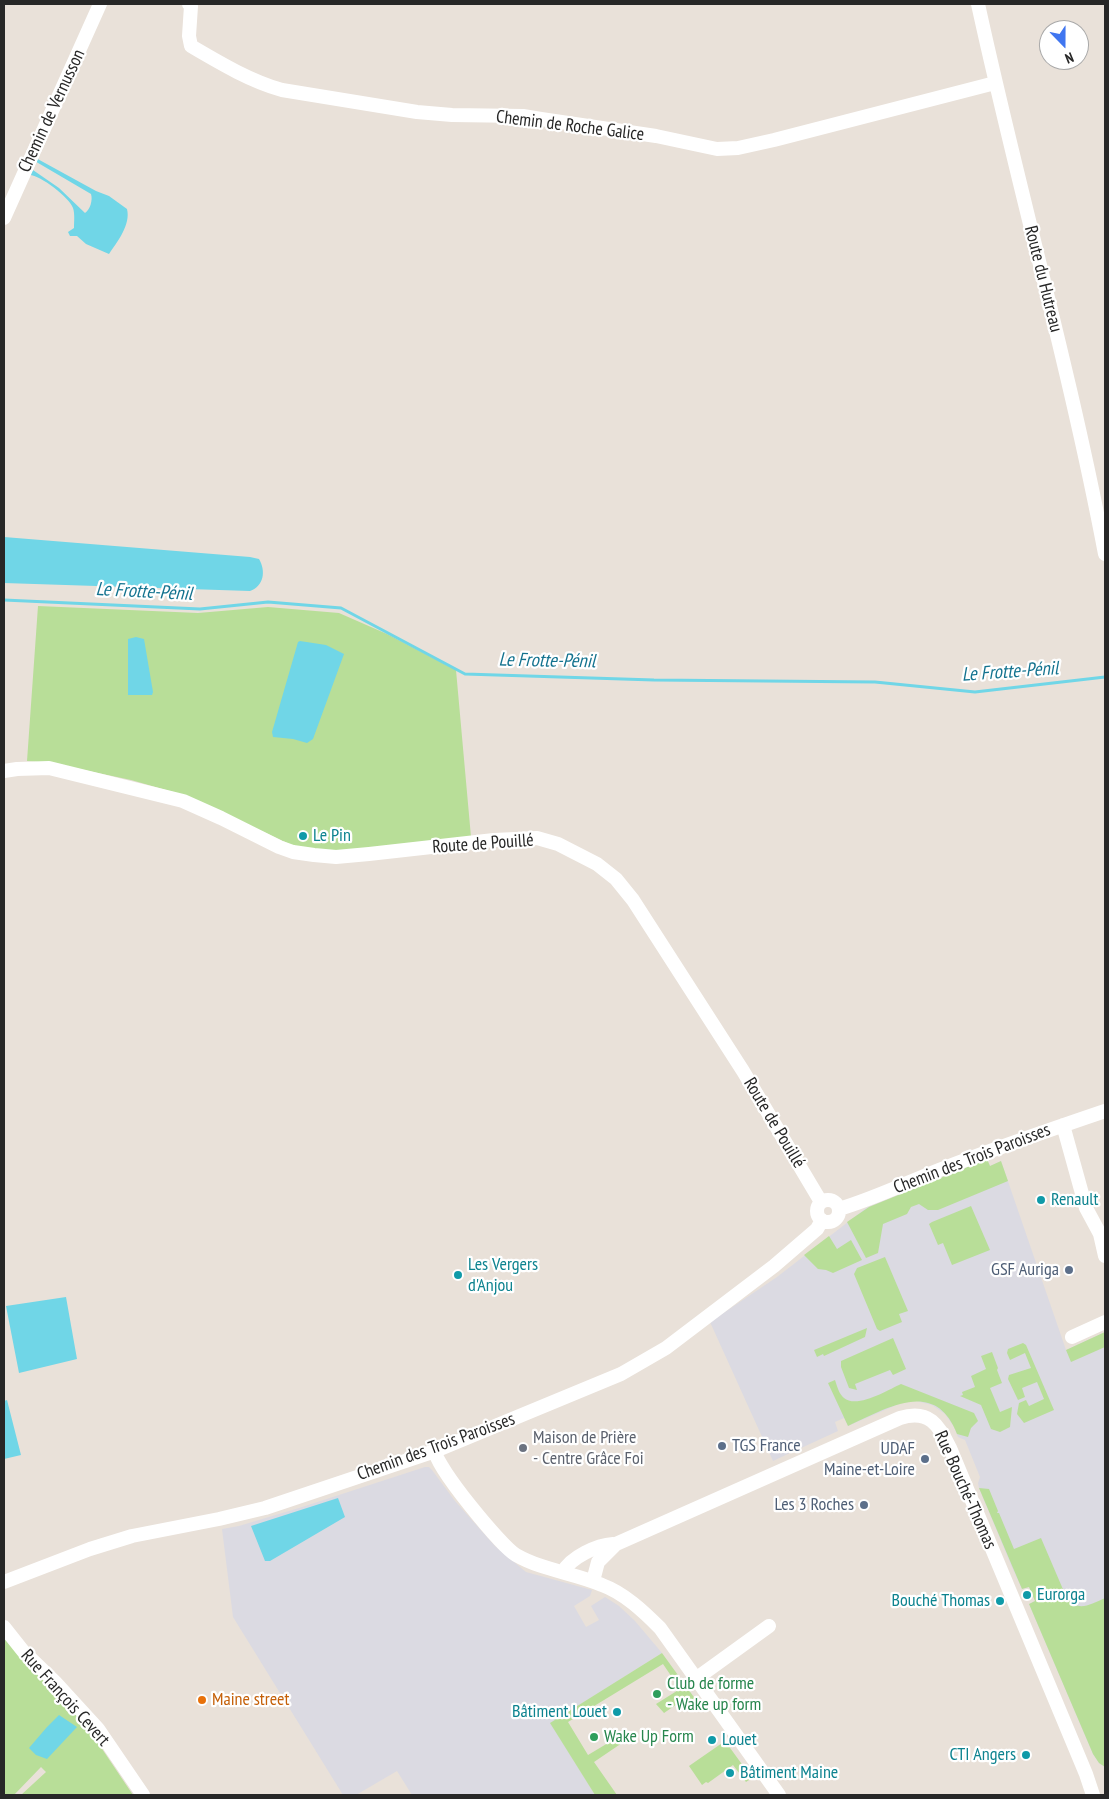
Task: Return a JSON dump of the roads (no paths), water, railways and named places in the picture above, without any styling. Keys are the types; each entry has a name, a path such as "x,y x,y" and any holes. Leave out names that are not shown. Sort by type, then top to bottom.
{"street":[{"name":"Chemin de Vernusson","path":"4,218 100,4"},
{"name":"Chemin de Roche Galice","path":"189,4 191,15 188,36 191,46 242,74 282,90 417,112 452,115 523,116 656,136 717,149 738,148 995,83"},
{"name":"Route du Hutreau","path":"978,4 995,83 1089,472 1105,554"},
{"name":"Route de Pouillé","path":"4,772 17,769 48,768 183,801 279,847 293,852 314,855 369,854 494,840 536,838 558,844 576,852 597,864 616,879 633,900 744,1071 821,1202"},
{"name":"Chemin des Trois Paroisses","path":"839,1209 949,1166 1105,1111"},
{"path":"1063,1125 1086,1208 1100,1234 1105,1256"},
{"path":"832,1200 839,1209 836,1219 829,1222 822,1220 816,1211 821,1202 832,1200"},
{"name":"Chemin des Trois Paroisses","path":"4,1582 98,1546 132,1536 265,1508 435,1451 621,1374 666,1348 774,1266 817,1229 822,1220"},
{"path":"1072,1337 1105,1322"},
{"name":"Rue Bouché-Thomas","path":"593,1581 598,1562 616,1544 900,1418 914,1415 928,1418 938,1426 950,1448 1086,1774 1093,1795"},
{"path":"435,1451 438,1462 453,1483 508,1548 517,1555 593,1581 615,1592 649,1617 660,1628 697,1678 779,1795"},
{"name":"Rue Bouché-Thomas","path":"563,1572 568,1564 583,1554 605,1544 616,1544"},
{"name":"Rue François Cevert","path":"4,1626 23,1650 98,1729 144,1795"},
{"path":"697,1678 769,1626"}],"water":[{"path":"34,157 96,191 109,196 127,209 128,215 125,227 109,254 86,244 77,236 70,236 68,232 74,228 74,210 71,204 47,182 29,175 30,168 59,188 85,213 91,205 91,194 33,160"},
{"path":"4,537 250,557 259,559 263,573 261,582 255,589 250,591 4,583"},
{"path":"136,637 144,639 152,695 128,695 128,639"},
{"path":"298,642 326,645 344,654 313,739 307,743 293,739 273,737 272,732"},
{"path":"66,1297 77,1359 19,1373 6,1306"},
{"path":"7,1400 21,1455 4,1459 4,1401"},
{"path":"338,1498 345,1517 270,1561 265,1561 251,1526"},
{"path":"59,1715 77,1727 47,1759 36,1755 29,1748"}],"waterway":[{"name":"Le Frotte-Pénil","path":"4,600 200,609 268,602 341,608 465,674 654,680 875,682 975,692 1105,677"}],"place":[{"name":"Le Pin","path":"303,836"},
{"name":"Renault","path":"1041,1200"},
{"name":"GSF Auriga","path":"1069,1270"},
{"name":"Les Vergers d'Anjou","path":"458,1275"},
{"name":"TGS France","path":"722,1446"},
{"name":"Maison de Prière - Centre Grâce Foi","path":"523,1448"},
{"name":"UDAF Maine-et-Loire","path":"925,1459"},
{"name":"Les 3 Roches","path":"864,1505"},
{"name":"Eurorga","path":"1027,1595"},
{"name":"Bouché Thomas","path":"1000,1601"},
{"name":"Club de forme - Wake up form","path":"657,1694"},
{"name":"Maine street","path":"202,1700"},
{"name":"Bâtiment Louet","path":"617,1712"},
{"name":"Wake Up Form","path":"594,1737"},
{"name":"Louet","path":"712,1740"},
{"name":"CTI Angers","path":"1026,1755"},
{"name":"Bâtiment Maine","path":"730,1773"}]}
